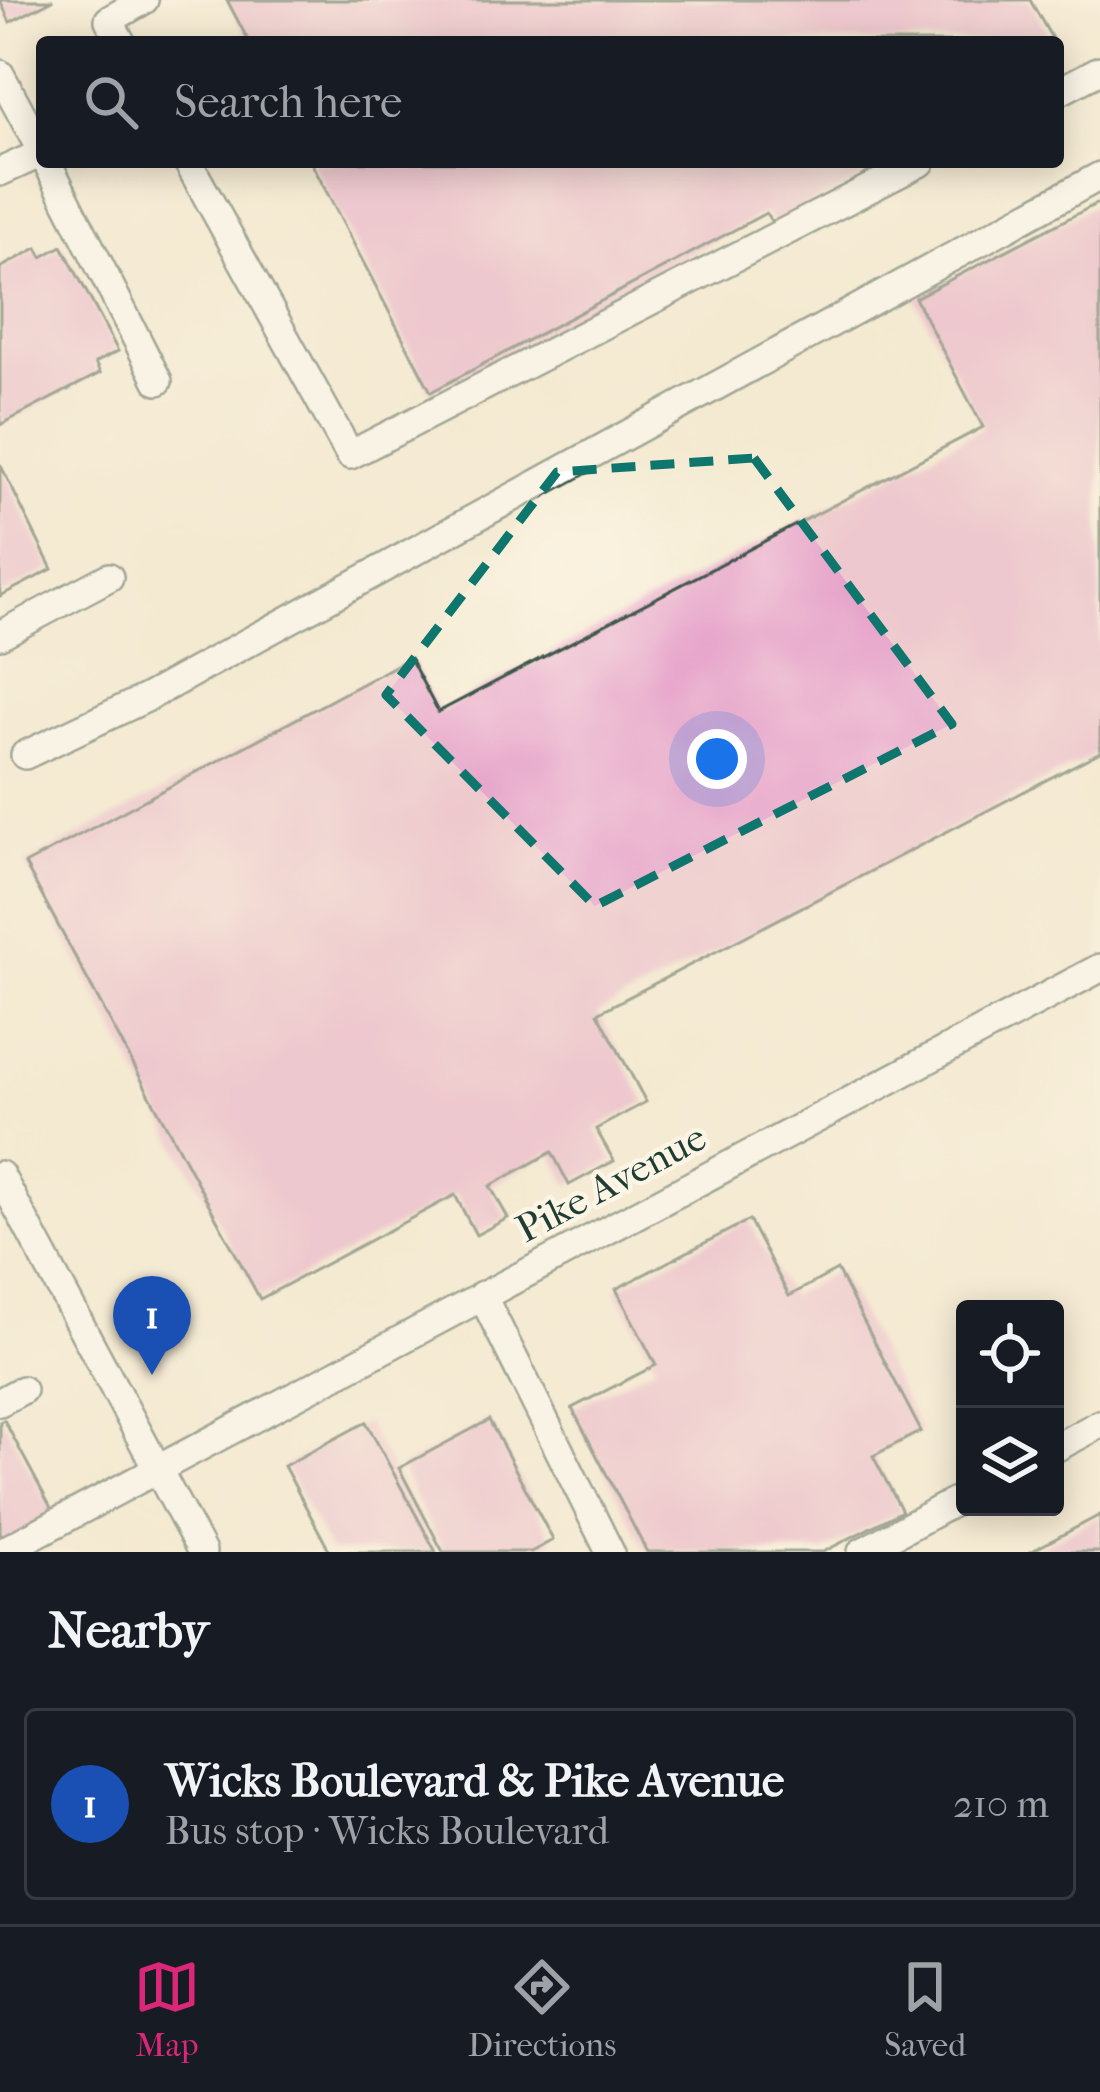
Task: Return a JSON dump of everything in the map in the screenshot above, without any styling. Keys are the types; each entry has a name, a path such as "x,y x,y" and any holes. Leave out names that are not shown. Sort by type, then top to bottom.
{"street":[{"path":"118,36 109,20 144,0"},
{"path":"1064,89 1100,70"},
{"path":"0,74 36,141"},
{"path":"0,172 36,155"},
{"path":"49,168 158,381"},
{"path":"191,168 350,454 909,168"},
{"path":"25,755 166,687 1100,176"},
{"path":"0,635 109,577"},
{"name":"Pike Avenue","path":"2,1552 1100,968"},
{"path":"0,1175 202,1552"},
{"path":"482,1295 610,1552"},
{"path":"1064,1443 1100,1424"},
{"path":"862,1552 956,1501"}],"highlighted area":[{"path":"754,458 952,724 595,906 386,695 557,472"}],"building":[{"path":"0,0 53,0 10,22"},
{"path":"227,0 1030,0 1051,36 246,36"},
{"path":"314,168 880,168 773,224 766,213 431,392"},
{"path":"1100,202 1100,752 598,1013 646,1102 596,1129 614,1161 569,1185 552,1152 490,1186 508,1218 476,1235 455,1195 260,1299 25,864 410,658 438,712 983,427 915,298"},
{"path":"62,246 118,351 95,363 100,373 0,425 0,268 37,248 42,257"},
{"path":"0,464 52,569 0,596"},
{"path":"749,1220 789,1296 837,1270 921,1431 873,1456 902,1511 823,1552 647,1552 572,1408 656,1365 616,1289"},
{"path":"4,1420 56,1517 0,1546 0,1422"},
{"path":"489,1420 553,1540 531,1552 443,1552 399,1468"},
{"path":"366,1422 436,1552 330,1552 284,1466"},
{"path":"1100,1515 1100,1552 1030,1552"}],"place":[{"name":"Wicks Boulevard & Pike Avenue","path":"152,1375"}]}
